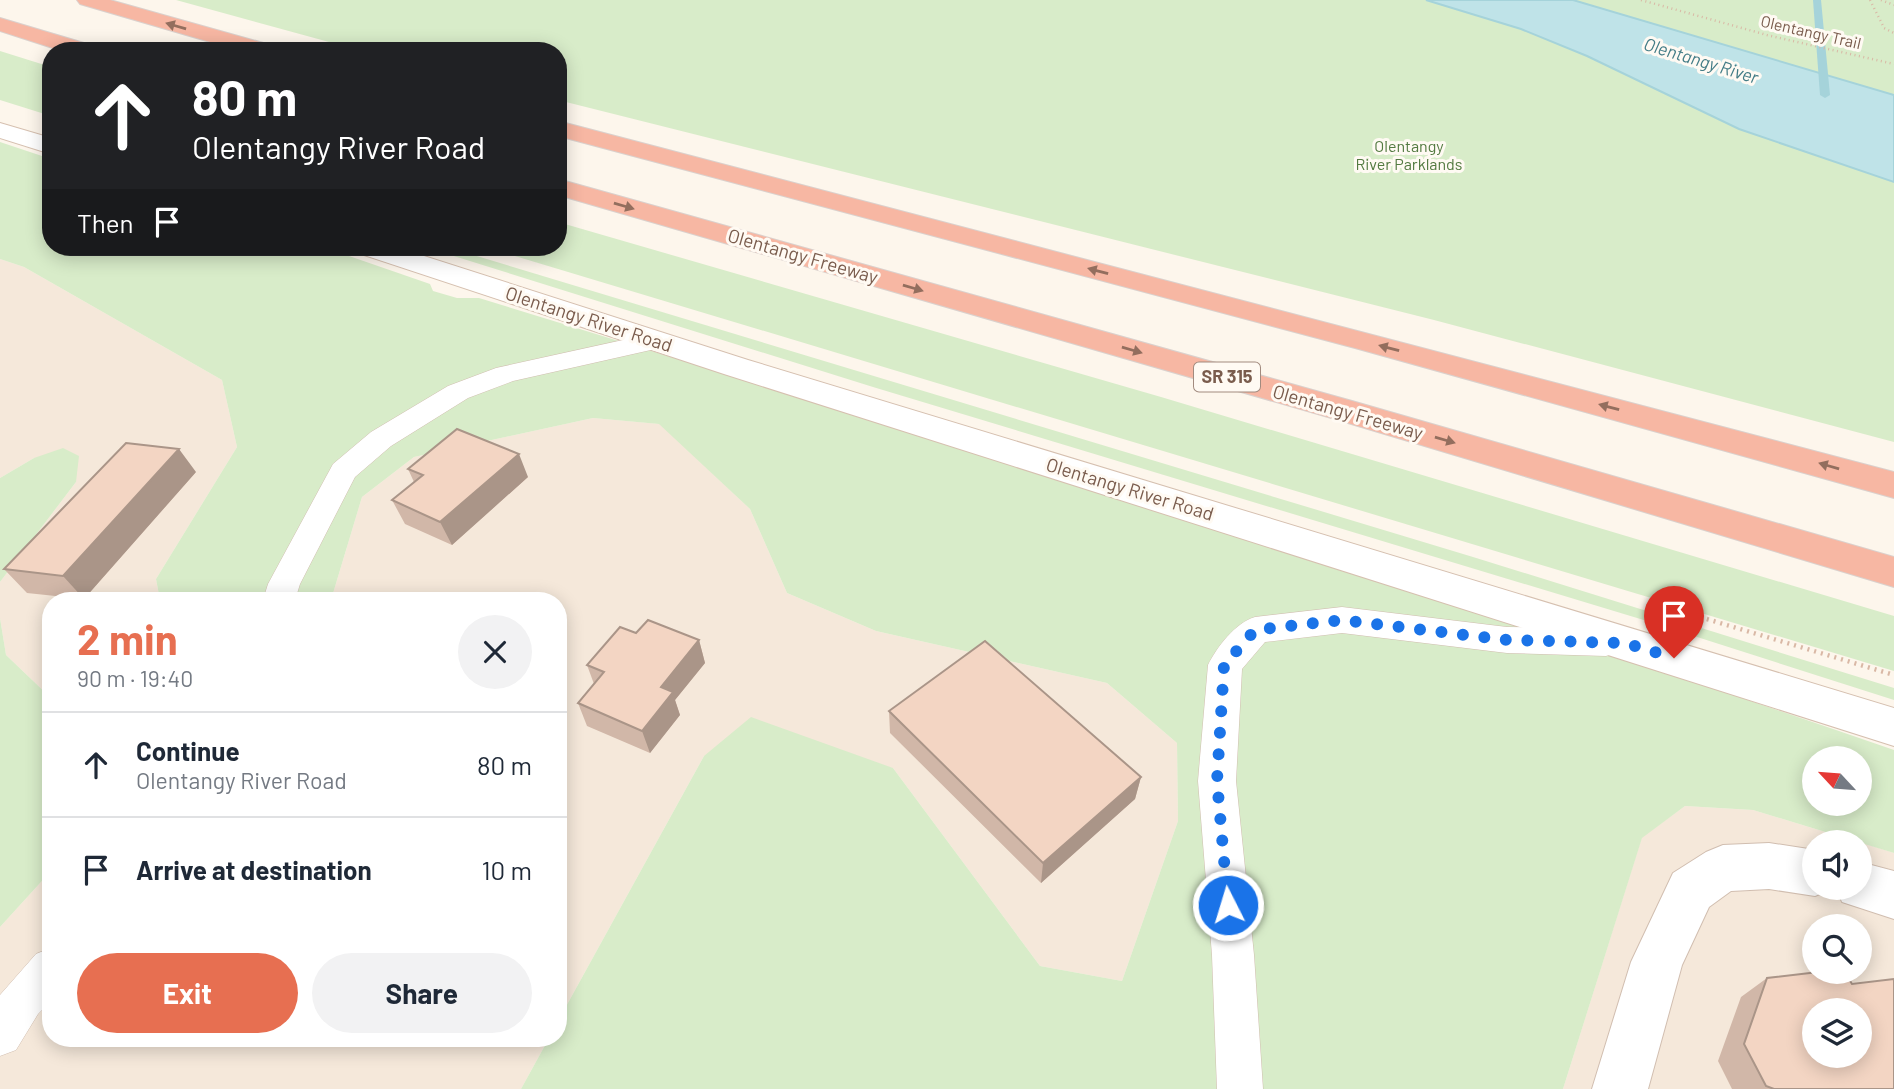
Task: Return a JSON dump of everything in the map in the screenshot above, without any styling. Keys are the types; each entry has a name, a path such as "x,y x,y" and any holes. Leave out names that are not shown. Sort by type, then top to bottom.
{"highway":[{"path":"87,0 234,42"},
{"path":"0,24 57,42"},
{"path":"567,130 1393,348 1894,485"},
{"name":"Olentangy Freeway","path":"567,190 1340,409 1894,572"}],"main road":[{"path":"0,130 42,143"},
{"name":"Olentangy River Road","path":"395,256 655,341 1894,727"},
{"path":"1620,1089 1657,962 1691,890 1723,868 1769,866 1802,871"},
{"path":"1872,889 1894,895"}],"lane":[{"path":"281,592 343,471 381,439 458,392 506,374 655,341"},
{"path":"1240,1089 1233,955 1217,781 1224,665 1255,630 1342,620 1507,640 1625,643"},
{"path":"0,1034 23,999 42,979"}],"path":[{"name":"Olentangy Trail","path":"1641,0 1810,45 1894,64"},
{"path":"1870,0 1884,27 1894,33"},
{"path":"1881,0 1894,5"}],"shaded area":[{"path":"0,259 24,267 222,380 237,447 156,579 158,592 42,592 42,689 6,655 0,618 0,582 76,482 34,458 0,478"},
{"path":"593,418 660,424 750,509 787,593 876,631 1107,683 1177,743 1178,821 1122,981 1040,966 893,768 704,756 567,1005 567,592 333,592 362,497 414,457"},
{"path":"1685,806 1753,810 1819,830 1802,830 1802,900 1872,900 1872,846 1894,853 1894,1089 1563,1089 1642,837"},
{"path":"42,881 42,1047 544,1047 521,1089 0,1089 0,927"}],"green space":[{"name":"Olentangy River Parklands","path":"176,0 1426,0 1521,29 1587,56 1739,129 1894,182 1894,442 1434,320 567,102 567,42 329,42"},
{"path":"1573,0 1894,0 1894,95 1883,92"},
{"path":"0,51 42,64 42,113 0,100"},
{"path":"0,142 42,156 42,256 349,256 430,284 433,291 457,298 479,298 1188,518 1542,631 1894,750 1894,853 1872,846 1872,830 1819,830 1753,810 1685,806 1642,838 1563,1089 521,1089 544,1047 567,1047 567,1005 704,756 751,717 893,768 1040,966 1122,981 1178,821 1177,743 1107,683 876,631 787,593 750,509 659,424 593,418 414,457 362,497 333,592 158,592 156,579 237,447 222,380 24,267 0,259"},
{"path":"567,225 1161,397 1894,616 1894,671 515,256 567,256"},
{"path":"454,256 477,256 1473,557 1894,688 1894,700 1647,621 873,387"},
{"path":"63,448 79,456 76,482 0,582 0,478 34,458"},
{"path":"0,618 6,655 42,689 42,881 0,927"}],"water":[{"name":"Olentangy River","path":"1426,0 1573,0 1894,95 1894,182 1739,129 1587,56 1521,29"}],"building":[{"path":"457,429 519,454 440,522 392,500 423,475 408,469"},
{"path":"126,443 179,449 63,576 4,569"},
{"path":"648,620 699,640 661,687 673,692 642,731 578,703 604,672 587,665 620,627 636,633"},
{"path":"985,641 1141,777 1043,863 889,711"},
{"path":"1802,974 1802,984 1872,984 1872,982 1894,979 1894,1089 1774,1089 1766,1086 1744,1044 1767,978"}],"waterway":[{"path":"1817,0 1825,95"}],"route":[{"path":"1228,905 1217,781 1224,665 1255,630 1342,620 1507,640 1625,643 1674,658"}]}
